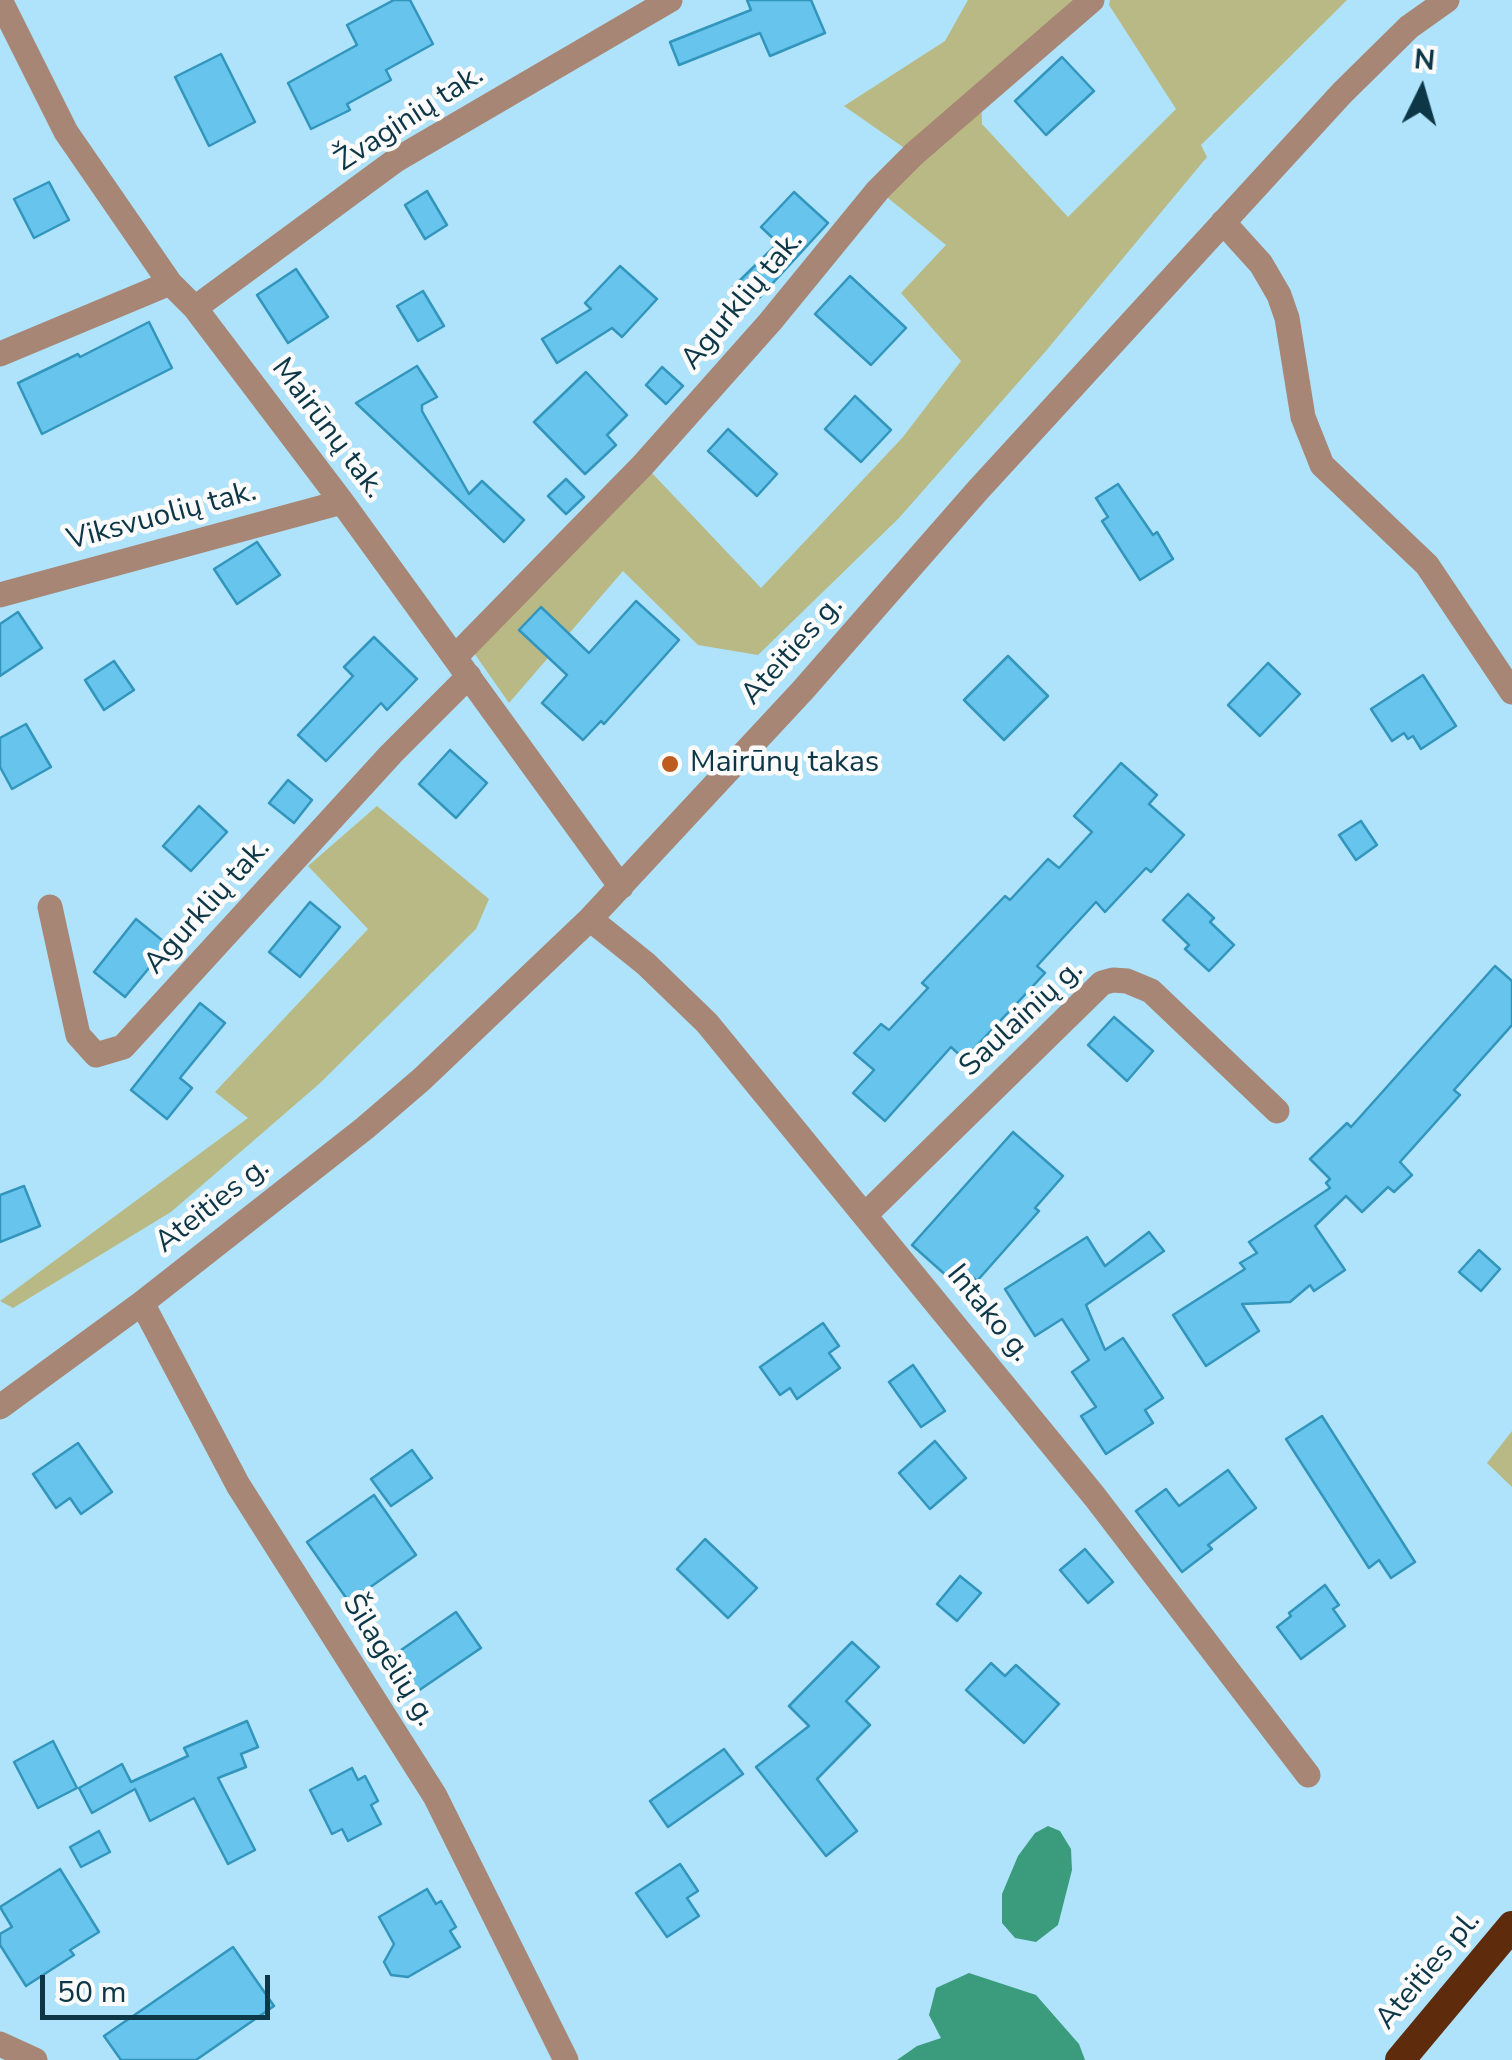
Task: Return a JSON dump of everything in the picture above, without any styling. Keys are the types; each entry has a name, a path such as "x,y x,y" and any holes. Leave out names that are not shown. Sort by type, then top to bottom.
{"highway":[{"name":"Ateities pl.","path":"1400,2060 1510,1929"}],"street":[{"name":"Mairūnų tak.","path":"0,0 66,132 170,283 195,308 342,502 620,887"},
{"name":"Žvaginių tak.","path":"195,308 396,160 670,0"},
{"name":"Agurklių tak.","path":"50,908 78,1035 96,1054 123,1047 391,754 462,667 770,322 878,190 914,154 1092,0"},
{"name":"Ateities g.","path":"2,1403 142,1303 380,1116 590,919 803,690 978,490 1376,57 1447,0"},
{"path":"1223,222 1262,264 1279,296 1287,318 1303,417 1322,466 1427,566 1512,692"},
{"path":"0,354 170,283"},
{"name":"Viksvuolių tak.","path":"0,595 342,502"},
{"name":"Intako g.","path":"590,919 646,964 707,1023 1095,1497 1308,1776"},
{"name":"Saulainių g.","path":"865,1215 1102,983 1113,980 1128,980 1150,992 1277,1111"},
{"name":"Šilagėlių g.","path":"142,1303 238,1484 435,1796 566,2060"},
{"path":"0,2044 34,2060"}],"shaded area":[{"path":"968,0 1092,0 981,96 982,124 1068,217 1176,109 1109,5 1110,0 1347,0 1201,145 1207,157 1045,352 899,518 758,655 698,645 623,571 509,703 472,650 651,472 761,588 903,437 961,361 901,293 946,245 878,190 913,154 844,106 945,41"},
{"path":"377,806 489,899 476,929 319,1084 171,1212 13,1308 0,1301 248,1118 215,1092 368,929 308,866"},
{"path":"1512,1431 1512,1487 1487,1463"},
{"path":"1048,1826 1060,1831 1071,1849 1072,1870 1058,1925 1036,1942 1015,1938 1002,1923 1002,1894 1018,1856 1035,1833"},
{"path":"969,1973 1036,1995 1079,2044 1085,2060 897,2060 917,2046 941,2038 929,2015 936,1988"}],"building":[{"path":"394,0 410,0 433,44 386,70 391,80 347,104 350,110 311,129 288,83 357,45 347,25"},
{"path":"747,0 811,0 825,33 770,56 760,33 679,65 670,42 751,10"},
{"path":"221,54 255,122 209,146 175,77"},
{"path":"1062,57 1094,91 1046,135 1015,101"},
{"path":"49,182 69,220 34,238 14,199"},
{"path":"427,191 447,225 425,239 405,205"},
{"path":"794,192 828,223 749,309 730,290 778,243 761,227"},
{"path":"620,266 657,299 622,337 612,328 557,363 542,339 591,309 585,303"},
{"path":"296,269 328,317 288,343 257,295"},
{"path":"850,276 906,328 871,365 815,314"},
{"path":"423,291 444,326 418,341 397,306"},
{"path":"149,322 172,368 42,434 18,383"},
{"path":"417,366 437,397 422,405 422,411 469,494 482,481 524,520 504,542 356,403"},
{"path":"662,367 683,386 666,404 646,385"},
{"path":"586,372 627,415 607,435 616,445 585,474 534,422"},
{"path":"855,396 891,430 861,462 825,429"},
{"path":"728,429 777,474 757,496 708,451"},
{"path":"566,479 584,497 566,514 548,496"},
{"path":"1118,484 1153,535 1157,532 1173,559 1140,580 1102,521 1108,517 1096,498"},
{"path":"257,542 280,575 237,604 214,569"},
{"path":"636,601 679,640 604,724 601,721 583,740 542,703 567,675 519,630 541,607 589,653"},
{"path":"18,612 42,648 0,676 0,624"},
{"path":"374,637 417,679 387,710 381,703 326,761 298,735 353,676 344,667"},
{"path":"1008,656 1048,696 1004,740 964,700"},
{"path":"114,661 134,690 104,710 85,680"},
{"path":"1268,663 1300,694 1260,736 1228,705"},
{"path":"1423,675 1456,726 1421,749 1413,736 1408,739 1404,733 1392,741 1371,709"},
{"path":"26,724 51,767 12,789 0,767 0,738"},
{"path":"450,750 487,783 456,818 419,784"},
{"path":"1121,763 1157,795 1149,804 1184,835 1151,872 1146,868 1105,912 1096,902 1037,966 1045,973 964,1059 951,1047 885,1121 853,1093 874,1070 854,1053 881,1024 889,1030 928,988 922,983 1005,896 1010,900 1048,859 1059,868 1092,832 1074,816"},
{"path":"288,780 312,800 294,823 269,803"},
{"path":"199,806 227,832 191,871 163,846"},
{"path":"1361,821 1377,845 1356,860 1339,835"},
{"path":"1188,894 1214,918 1210,922 1234,945 1209,971 1185,949 1189,945 1163,920"},
{"path":"310,902 340,927 300,977 269,952"},
{"path":"136,919 168,945 125,997 94,972"},
{"path":"1495,966 1512,981 1512,1025 1454,1090 1460,1095 1400,1162 1412,1175 1394,1192 1388,1187 1362,1212 1346,1196 1315,1226 1345,1270 1314,1291 1310,1285 1290,1302 1242,1304 1259,1331 1206,1366 1173,1315 1245,1269 1240,1263 1257,1253 1249,1242 1330,1188 1326,1183 1330,1179 1310,1159 1347,1123 1351,1127"},
{"path":"200,1003 225,1023 180,1078 192,1088 167,1119 131,1090"},
{"path":"1114,1017 1153,1051 1127,1081 1088,1045"},
{"path":"1013,1132 1063,1176 1035,1208 1039,1211 977,1281 968,1273 958,1286 912,1245"},
{"path":"24,1186 40,1226 0,1242 0,1195"},
{"path":"1149,1232 1164,1251 1086,1305 1105,1350 1123,1338 1163,1398 1145,1410 1153,1423 1106,1454 1081,1416 1096,1407 1072,1372 1089,1360 1062,1319 1035,1336 1005,1289 1087,1237 1105,1266"},
{"path":"1479,1250 1500,1269 1481,1291 1459,1272"},
{"path":"823,1323 839,1346 829,1353 840,1368 797,1399 790,1388 780,1395 760,1367"},
{"path":"913,1365 945,1411 921,1427 889,1382"},
{"path":"1322,1416 1415,1562 1391,1578 1379,1560 1369,1568 1286,1439"},
{"path":"935,1441 966,1478 930,1509 899,1473"},
{"path":"78,1443 112,1492 81,1514 70,1498 56,1508 33,1474"},
{"path":"412,1450 432,1478 391,1506 371,1479"},
{"path":"1228,1470 1256,1508 1208,1545 1212,1549 1182,1572 1136,1511 1166,1489 1179,1506"},
{"path":"374,1495 416,1555 349,1602 307,1542"},
{"path":"705,1539 757,1588 728,1618 677,1569"},
{"path":"1085,1549 1113,1582 1088,1603 1060,1570"},
{"path":"960,1576 981,1593 957,1621 937,1604"},
{"path":"1325,1585 1339,1605 1333,1609 1345,1626 1301,1659 1277,1627"},
{"path":"456,1612 481,1648 415,1693 391,1657"},
{"path":"852,1642 879,1667 846,1701 870,1725 817,1779 857,1831 826,1856 756,1767 809,1726 789,1706"},
{"path":"991,1663 1005,1676 1016,1665 1059,1704 1024,1743 966,1690"},
{"path":"247,1721 258,1747 241,1754 246,1767 218,1778 255,1850 228,1864 194,1798 150,1821 135,1789 92,1813 79,1788 122,1764 131,1782 188,1756 184,1748"},
{"path":"53,1741 77,1788 38,1808 14,1762"},
{"path":"724,1749 743,1774 668,1827 650,1801"},
{"path":"352,1768 358,1780 365,1776 378,1801 371,1805 381,1824 348,1841 342,1829 332,1834 310,1790"},
{"path":"99,1831 110,1852 81,1867 70,1847"},
{"path":"680,1864 698,1891 687,1898 699,1916 667,1937 636,1893"},
{"path":"60,1869 99,1932 70,1950 74,1955 26,1986 0,1945 0,1934 12,1927 0,1907"},
{"path":"427,1889 436,1904 441,1901 456,1927 450,1931 460,1947 408,1977 391,1975 384,1962 394,1944 379,1917"},
{"path":"233,1947 274,2006 196,2060 121,2060 104,2036"}],"place":[{"name":"Mairūnų takas","path":"670,764"}]}
